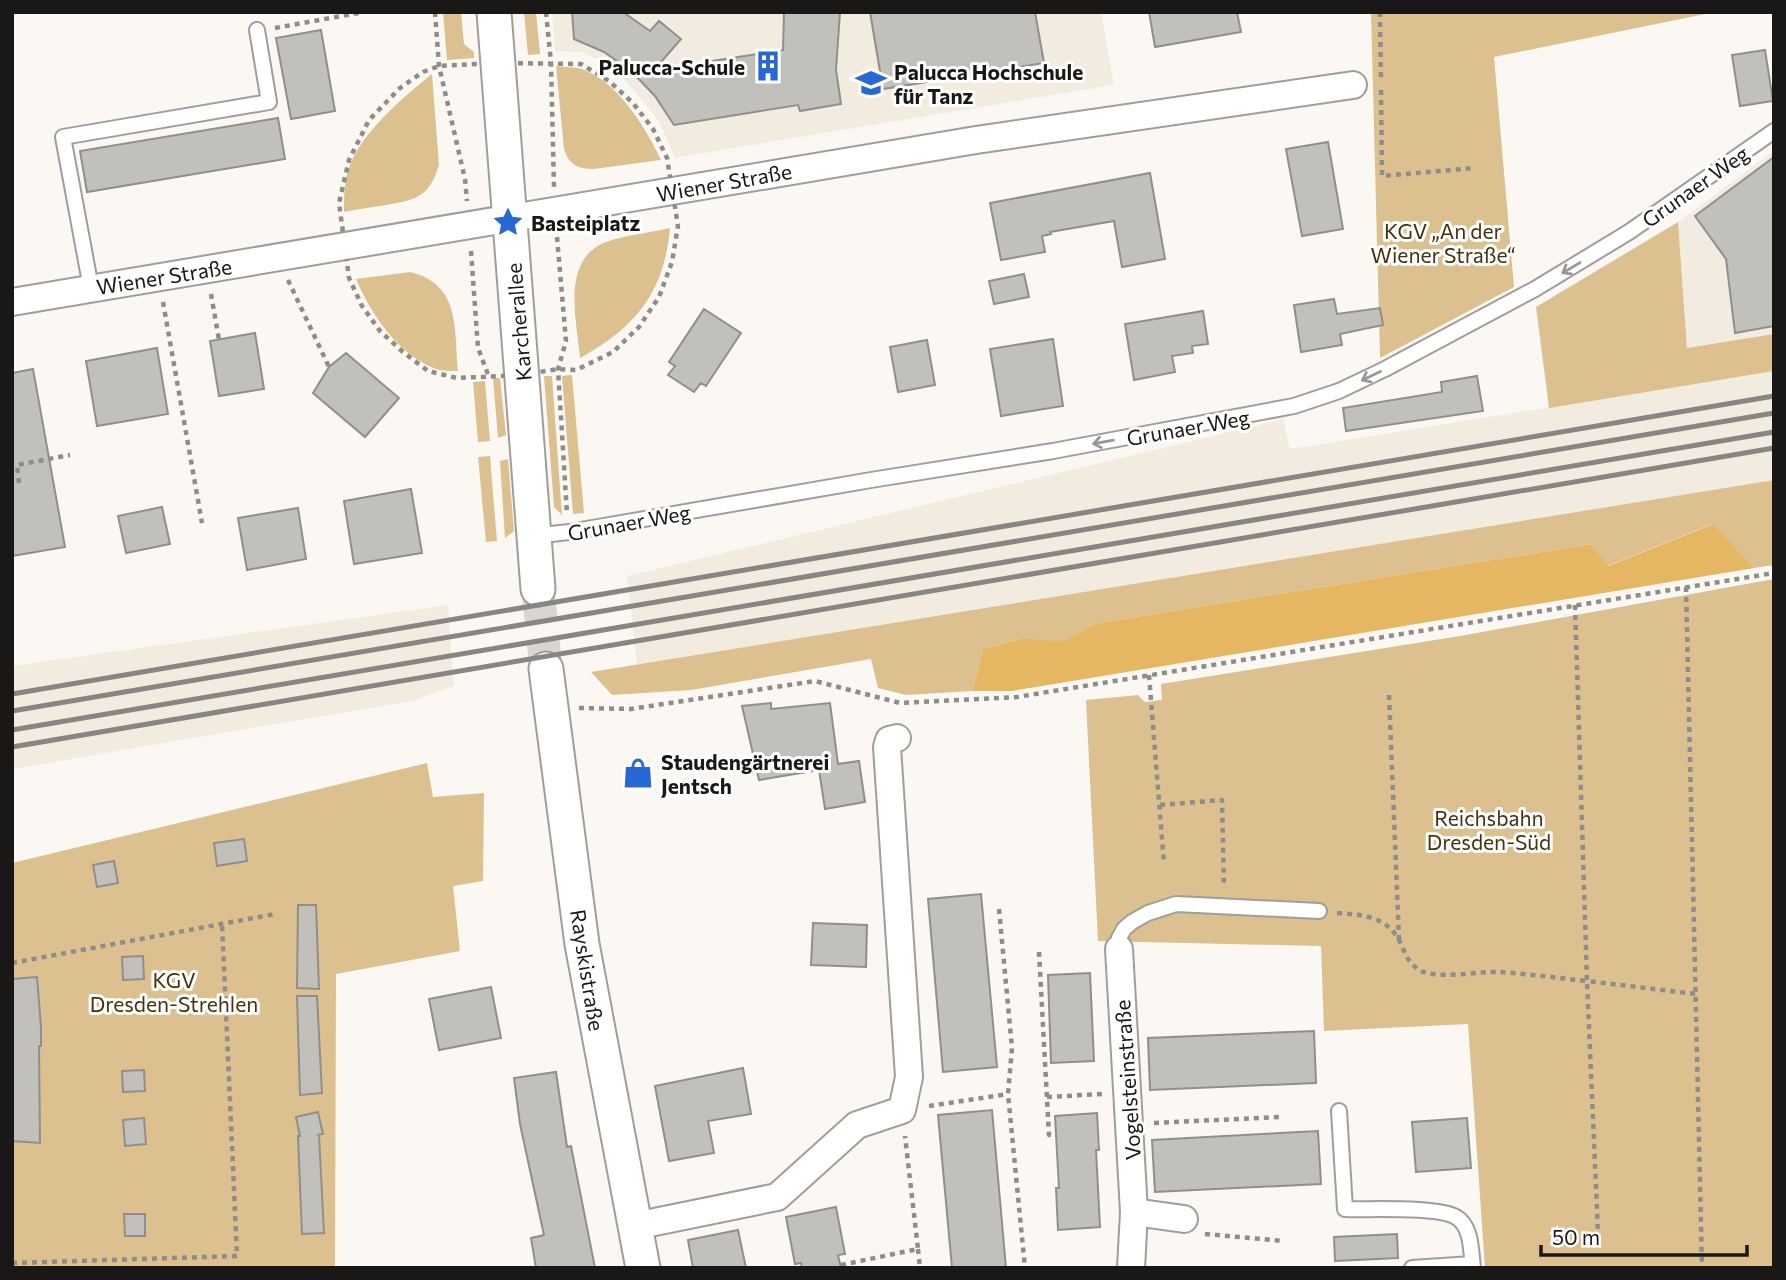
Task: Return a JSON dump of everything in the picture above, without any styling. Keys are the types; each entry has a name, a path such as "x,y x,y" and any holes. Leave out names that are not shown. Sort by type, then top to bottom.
{"street":[{"name":"Karcherallee","path":"494,12 538,589"},
{"name":"Wiener Straße","path":"12,302 976,140 1353,85"},
{"name":"Rayskistraße","path":"546,669 582,943 643,1268"},
{"path":"635,1226 777,1197 857,1125 902,1110 909,1077 887,747 889,740 897,738"},
{"name":"Vogelsteinstraße","path":"1119,949 1130,998 1128,1093 1134,1212 1131,1268"},
{"path":"1134,1212 1184,1219"}],"lane":[{"path":"91,289 63,137 269,102 257,30"},
{"name":"Grunaer Weg","path":"533,536 1053,451 1294,406 1339,391 1535,289 1629,232 1774,131"},
{"path":"1119,949 1119,938 1124,929 1148,913 1175,904 1319,911"},
{"path":"1339,1111 1345,1209 1440,1212 1458,1217 1469,1234 1473,1266 1412,1268"}],"path":[{"path":"257,30 364,12"},
{"path":"435,12 439,66 465,179"},
{"path":"546,12 551,63 554,165"},
{"path":"1380,12 1382,176 1474,168"},
{"path":"558,253 566,341 558,369 569,532"},
{"path":"277,257 329,368"},
{"path":"206,269 219,340"},
{"path":"473,275 478,348 489,377 490,390"},
{"path":"158,277 202,523"},
{"path":"19,483 17,465 71,455"},
{"path":"550,709 631,709 815,681 900,703 1017,697 1774,572"},
{"path":"1686,587 1702,1268"},
{"path":"1575,605 1598,1233"},
{"path":"1149,675 1164,864"},
{"path":"1389,695 1399,940"},
{"path":"1160,805 1222,800 1225,873 1223,906"},
{"path":"999,909 1012,1048 1008,1094 1025,1268"},
{"path":"1319,911 1372,916 1383,921 1399,940 1406,958 1420,970 1436,974 1499,972 1696,994"},
{"path":"12,962 275,915"},
{"path":"12,1263 237,1256 222,924"},
{"path":"1039,952 1047,1044 1049,1136 1056,1135"},
{"path":"1042,995 1049,994"},
{"path":"1047,1097 1128,1093"},
{"path":"920,1268 902,1110 1008,1094"},
{"path":"1130,1124 1279,1117"},
{"path":"1184,1219 1192,1233 1284,1241"},
{"path":"841,1265 918,1249"},
{"path":"107,1261 107,1268"}],"shaded area":[{"name":"Palucca Hochschule für Tanz","path":"552,12 1101,12 1114,85 675,158 659,121 627,82 603,62 581,52 555,51"},
{"path":"1774,151 1774,334 1687,348 1678,222"},
{"path":"1774,371 1774,480 637,665 627,576 1283,419 1290,449"},
{"path":"1713,524 1754,568 1012,691 972,691 983,649 1022,638 1062,642 1097,623 1591,544 1608,566"},
{"path":"448,605 454,686 412,701 12,769 12,666"}],"green space":[{"path":"443,12 461,12 464,44 474,52 474,58 447,60"},
{"path":"524,12 536,12 540,54 528,55"},
{"name":"KGV „An der Wiener Straße“","path":"1371,12 1715,12 1494,57 1514,287 1380,358"},
{"path":"556,66 578,68 605,82 638,119 661,160 594,169 579,167 571,162 564,149"},
{"path":"432,74 439,165 431,183 422,194 411,199 344,212 347,173 363,142 396,104"},
{"path":"1678,222 1687,348 1774,334 1774,371 1549,408 1536,307"},
{"path":"670,228 661,271 644,306 617,334 580,358 575,292 582,262 606,242"},
{"path":"410,272 427,278 447,298 455,324 458,371 443,371 422,363 398,344 369,306 356,279"},
{"path":"572,375 584,513 573,514 562,376"},
{"path":"544,376 552,376 562,515 554,507"},
{"path":"493,378 500,378 506,435 498,438"},
{"path":"485,381 490,441 478,442 473,382"},
{"path":"490,456 497,541 486,542 478,457"},
{"path":"508,459 514,531 505,538 500,461"},
{"path":"1774,480 1774,565 1754,568 1712,524 1607,566 1591,544 1097,623 1062,643 1022,638 983,649 972,691 906,695 878,688 871,659 691,690 612,695 591,672"},
{"name":"Reichsbahn Dresden-Süd","path":"1774,579 1774,1268 1485,1268 1468,1024 1324,1031 1321,946 1098,941 1086,700 1138,695 1145,702 1162,700 1161,684 1460,636"},
{"name":"KGV Dresden-Strehlen","path":"427,763 433,797 484,793 483,881 453,886 460,951 336,974 335,1268 12,1268 12,863"}],"building":[{"path":"572,12 623,12 650,31 659,21 681,39 654,70 783,50 784,12 840,12 836,70 841,104 800,111 798,105 674,125 655,96 632,72 604,52 574,39"},
{"path":"870,12 1035,12 1044,63 883,89"},
{"path":"1149,12 1237,12 1241,32 1155,47"},
{"path":"321,30 335,111 291,119 276,38"},
{"path":"1765,50 1773,101 1740,106 1732,55"},
{"path":"278,118 285,159 87,192 80,151"},
{"path":"1328,142 1343,229 1302,236 1286,149"},
{"path":"1774,157 1774,326 1735,333 1726,259 1695,216"},
{"path":"1150,173 1165,259 1122,267 1114,221 1050,232 1051,234 1042,236 1045,252 1001,260 990,203"},
{"path":"1024,274 1029,297 994,304 989,281"},
{"path":"1334,299 1337,314 1380,308 1383,325 1340,334 1342,345 1301,352 1294,305"},
{"path":"704,309 741,333 706,386 701,383 694,392 668,375 675,366 669,362"},
{"path":"1203,311 1208,344 1192,346 1193,353 1172,356 1175,372 1134,380 1125,324"},
{"path":"255,333 264,389 219,396 210,341"},
{"path":"1053,339 1063,406 1001,416 990,349"},
{"path":"927,340 935,385 898,392 890,347"},
{"path":"157,348 168,414 97,426 86,361"},
{"path":"346,353 399,398 365,437 313,393 329,367"},
{"path":"33,369 65,547 12,556 12,373"},
{"path":"1477,376 1483,411 1346,431 1343,408 1442,392 1441,382"},
{"path":"411,489 422,553 354,564 344,501"},
{"path":"162,507 170,544 126,553 118,516"},
{"path":"298,508 306,559 247,570 238,518"},
{"path":"771,703 771,709 830,703 838,764 859,761 865,802 825,809 819,770 759,780 742,706"},
{"path":"244,839 247,861 217,866 214,843"},
{"path":"114,861 118,883 97,887 93,865"},
{"path":"981,894 997,1067 943,1072 928,899"},
{"path":"298,905 316,905 319,989 297,988"},
{"path":"813,923 867,925 866,967 811,965"},
{"path":"143,956 144,979 123,980 122,957"},
{"path":"1090,973 1094,1061 1051,1063 1048,975"},
{"path":"37,977 41,1027 40,1143 12,1141 12,979"},
{"path":"491,987 501,1038 439,1050 429,999"},
{"path":"297,996 317,996 322,1093 300,1095"},
{"path":"1314,1031 1316,1083 1150,1090 1148,1038"},
{"path":"743,1068 751,1114 708,1121 714,1153 669,1161 655,1086"},
{"path":"144,1070 145,1091 123,1092 122,1071"},
{"path":"556,1072 567,1147 571,1146 595,1268 536,1268 531,1238 544,1235 520,1124 514,1078"},
{"path":"992,1110 1006,1268 952,1268 938,1115"},
{"path":"318,1112 323,1134 317,1135 324,1233 302,1234 300,1136 296,1117"},
{"path":"1097,1113 1100,1227 1058,1230 1056,1188 1059,1188 1055,1116"},
{"path":"144,1118 146,1144 125,1146 123,1120"},
{"path":"1467,1118 1471,1168 1416,1172 1412,1122"},
{"path":"1318,1131 1321,1184 1155,1192 1152,1140"},
{"path":"836,1207 845,1254 838,1255 841,1268 802,1268 801,1263 795,1264 786,1217"},
{"path":"124,1214 145,1214 145,1236 125,1236"},
{"path":"738,1230 746,1268 693,1268 688,1240"},
{"path":"1397,1234 1398,1258 1335,1261 1334,1237"}],"tunnel":[{"path":"538,589 546,669"}],"railway":[{"path":"12,694 1774,396"},
{"path":"12,711 1774,413"},
{"path":"12,730 1774,432"},
{"path":"12,747 1774,448"}],"place":[{"name":"Palucca-Schule","path":"768,66"},
{"name":"Palucca Hochschule für Tanz","path":"871,83"},
{"name":"Basteiplatz","path":"508,222"},
{"name":"Staudengärtnerei Jentsch","path":"638,773"}]}
